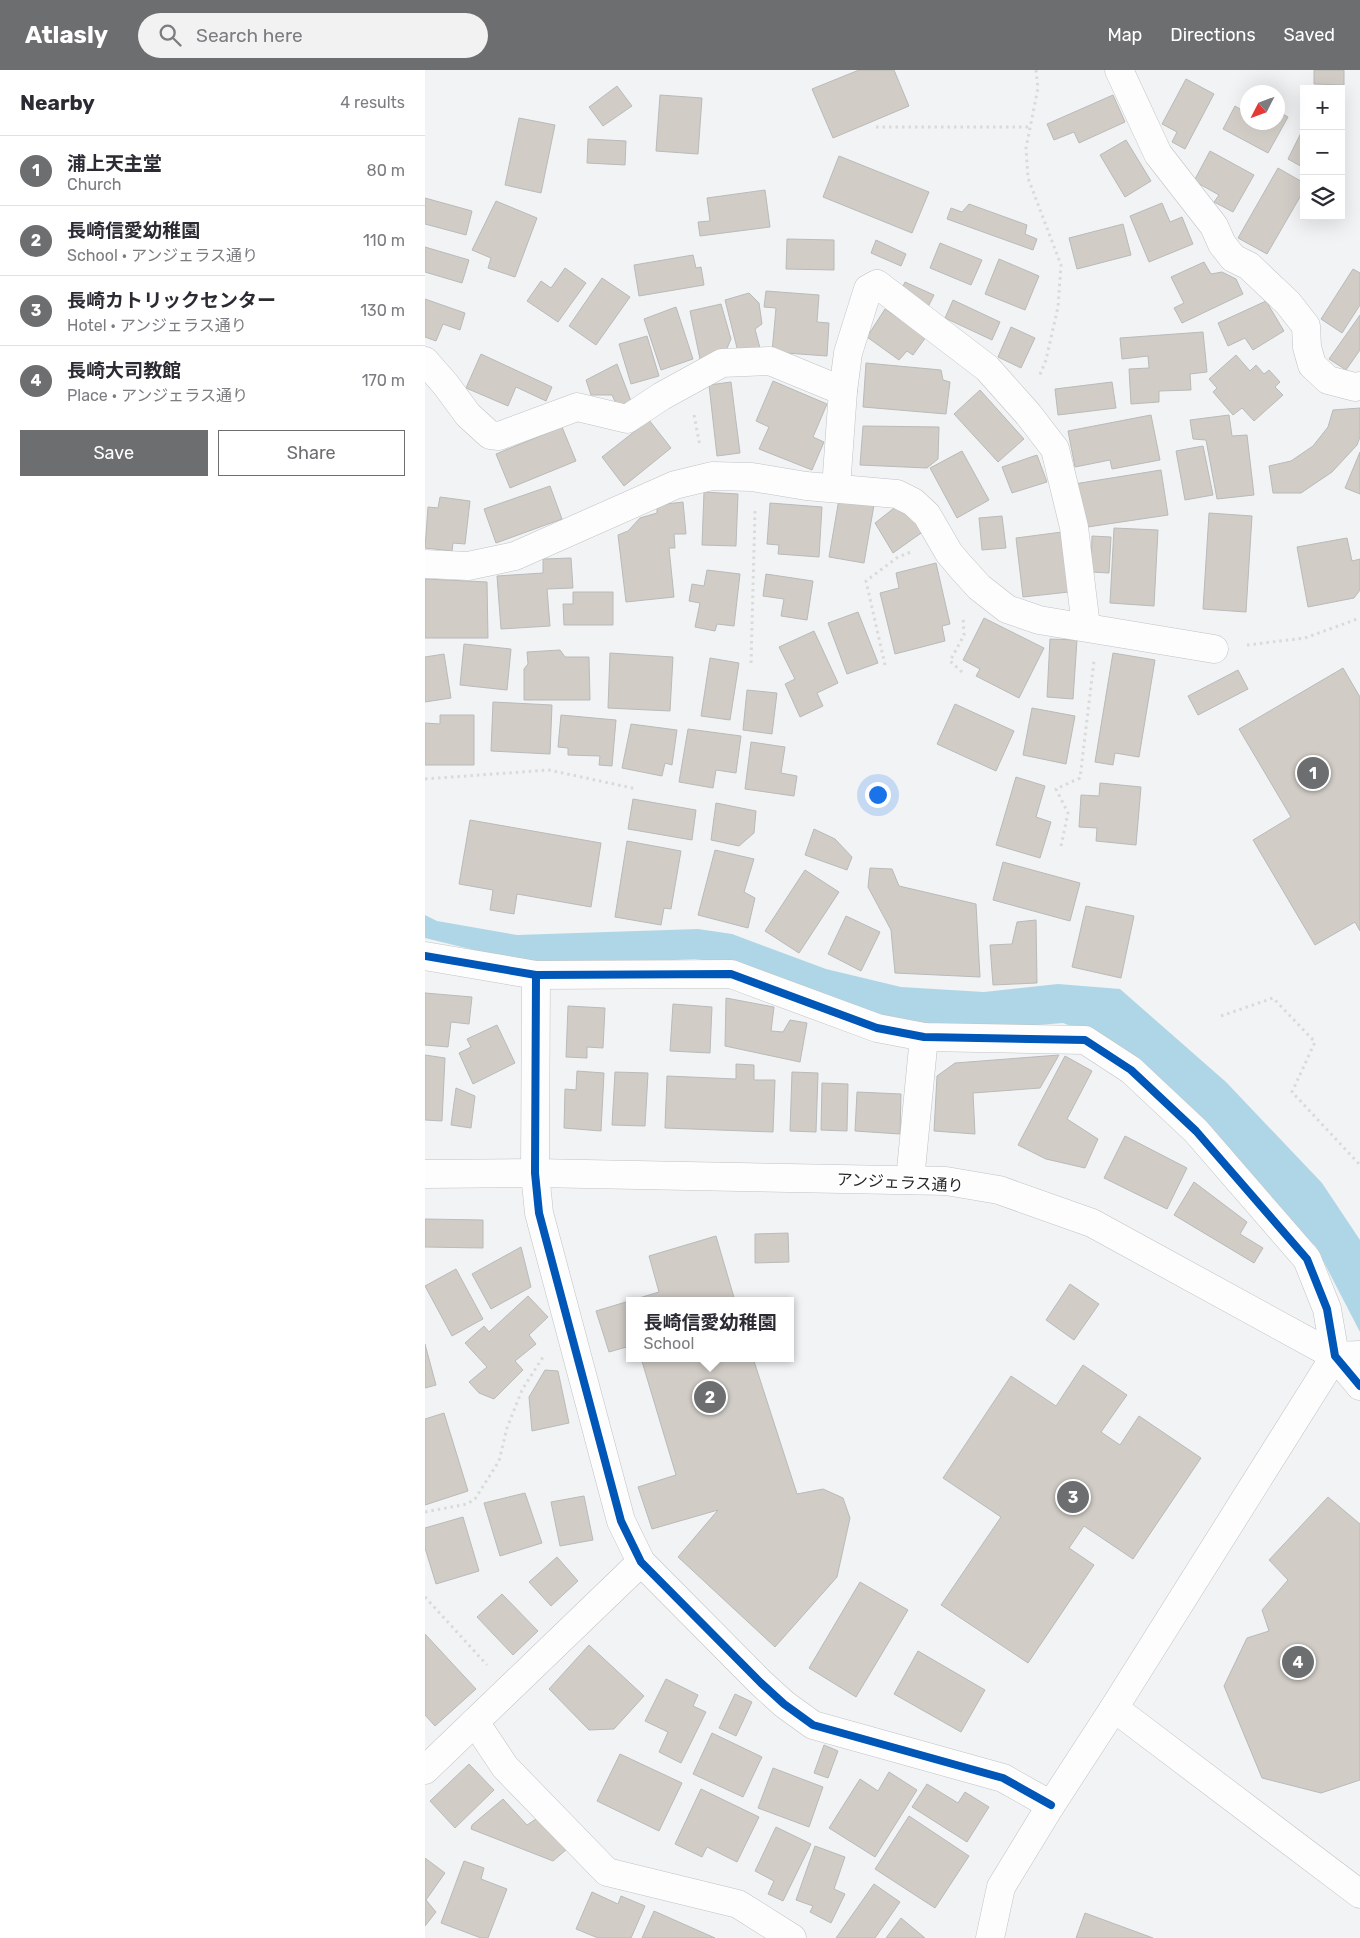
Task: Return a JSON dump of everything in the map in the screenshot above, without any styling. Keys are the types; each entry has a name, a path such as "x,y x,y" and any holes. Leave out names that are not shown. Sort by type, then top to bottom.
{"street":[{"path":"1119,70 1158,154 1213,226 1222,244 1233,258 1249,266 1288,303 1306,326 1307,347 1312,365 1328,380 1360,386"},
{"path":"836,488 843,391 848,353 868,289 877,284 987,368 1025,410 1055,448 1074,527 1092,628"},
{"path":"425,362 446,385 467,415 483,431 499,436 577,407 627,418 722,363 770,361 843,391"},
{"path":"425,564 468,566 515,556 675,485 706,478 756,478 897,494 913,502 927,515 941,540 960,566 979,587 1007,609 1039,620 1214,649"},
{"path":"425,956 536,975 731,974 877,1028 924,1037 1085,1040 1131,1070 1196,1131 1307,1259 1327,1309 1350,1356 1360,1386"},
{"path":"536,975 535,1173 539,1213 621,1521 641,1562 767,1688 784,1704 813,1725 1003,1778 1051,1805"},
{"path":"910,1180 924,1037"},
{"name":"アンジェラス通り","path":"425,1174 535,1173 910,1180 945,1181 999,1190 1092,1223 1350,1356"},
{"path":"990,1938 1001,1887 1051,1805 1350,1356"},
{"path":"425,1770 641,1562"},
{"path":"1114,1708 1360,1894"},
{"path":"475,1722 505,1767 607,1872 738,1904 792,1938"}],"path":[{"path":"1025,410 1046,360 1058,308 1061,265 1028,178 1026,148 1038,88 1036,70"},
{"path":"876,127 1030,127"},
{"path":"683,384 696,420 706,478"},
{"path":"751,663 756,478"},
{"path":"885,665 866,581 898,557 941,540"},
{"path":"960,566 963,635 949,661 962,672"},
{"path":"1214,649 1305,638 1360,618"},
{"path":"1061,846 1068,813 1057,789 1080,778 1092,628"},
{"path":"425,779 549,770 637,789"},
{"path":"1221,1016 1273,998 1315,1042 1292,1092 1360,1165"},
{"path":"425,1512 467,1504 475,1499 499,1461 521,1390 543,1357 570,1330"},
{"path":"425,1597 509,1689"}],"water":[{"path":"425,915 437,921 517,935 698,929 732,934 826,969 901,987 984,992 1058,984 1120,989 1226,1082 1322,1183 1360,1240 1360,1332 1316,1247 1111,1041 1063,1023 990,1029 900,1021 733,964 695,959 590,964 511,959 425,938"}],"building":[{"path":"859,70 894,70 909,106 833,138 812,89"},
{"path":"1314,70 1344,70 1344,85 1314,84"},
{"path":"1186,79 1214,94 1185,149 1172,142 1177,132 1162,124"},
{"path":"617,86 632,106 603,126 589,107"},
{"path":"660,95 702,98 698,154 656,151"},
{"path":"1113,95 1125,122 1079,143 1074,132 1054,140 1047,124"},
{"path":"1235,106 1240,109 1240,130 1281,130 1268,153 1223,129"},
{"path":"519,118 555,125 541,193 505,185"},
{"path":"1300,135 1300,166 1288,159"},
{"path":"588,139 626,141 625,165 587,163"},
{"path":"1126,140 1151,181 1125,197 1100,155"},
{"path":"1210,151 1254,175 1233,212 1214,202 1219,195 1194,181"},
{"path":"839,156 929,192 912,233 823,197"},
{"path":"1278,168 1300,181 1300,197 1267,254 1238,238"},
{"path":"765,190 770,227 700,236 698,222 710,221 707,198"},
{"path":"425,198 472,211 466,235 425,224"},
{"path":"496,201 537,218 515,277 488,268 491,258 472,250"},
{"path":"1162,203 1170,222 1182,217 1193,244 1149,262 1130,216"},
{"path":"969,204 1027,225 1025,234 1037,239 1033,250 947,219 951,208 962,212"},
{"path":"1123,224 1131,255 1077,269 1069,238"},
{"path":"787,239 834,240 834,270 786,269"},
{"path":"876,240 906,254 901,266 871,253"},
{"path":"940,243 982,260 971,285 930,268"},
{"path":"425,247 469,260 462,283 425,272"},
{"path":"693,255 696,268 701,267 704,285 639,296 634,265"},
{"path":"999,259 1039,276 1025,310 985,294"},
{"path":"1204,262 1211,274 1222,272 1236,279 1243,294 1182,323 1174,308 1184,303 1171,277"},
{"path":"565,268 586,283 558,322 527,301 541,281 551,288"},
{"path":"1353,269 1360,273 1360,305 1342,333 1321,319"},
{"path":"602,278 630,297 596,345 569,326"},
{"path":"905,282 934,295 928,307 900,293"},
{"path":"766,291 819,295 817,322 829,323 827,356 772,352 776,308 764,307"},
{"path":"749,293 759,303 762,324 755,329 760,348 738,352 725,300"},
{"path":"425,299 465,313 460,330 443,324 436,341 425,337"},
{"path":"953,300 1000,322 992,340 945,318"},
{"path":"1266,301 1284,331 1253,350 1245,338 1228,346 1218,323"},
{"path":"721,304 731,339 725,353 700,359 690,311"},
{"path":"676,307 693,359 661,370 644,319"},
{"path":"885,309 926,337 913,355 907,351 899,360 867,337"},
{"path":"1360,315 1360,350 1346,370 1329,359"},
{"path":"1011,327 1035,338 1021,368 998,357"},
{"path":"1203,332 1207,372 1190,374 1191,390 1159,391 1159,402 1131,404 1129,369 1149,368 1148,356 1122,359 1120,338"},
{"path":"647,336 659,376 631,384 619,344"},
{"path":"481,354 552,387 546,401 516,387 508,406 466,388"},
{"path":"1236,355 1250,371 1256,365 1264,374 1269,370 1280,382 1275,387 1283,395 1254,421 1242,408 1233,415 1213,392 1217,388 1209,379"},
{"path":"866,363 941,370 943,380 950,382 946,414 863,407"},
{"path":"617,364 631,401 617,406 612,395 591,395 586,380"},
{"path":"773,381 827,404 813,437 824,442 812,470 759,449 769,427 756,421"},
{"path":"731,382 740,453 717,456 709,385"},
{"path":"1112,382 1116,408 1058,415 1055,389"},
{"path":"980,390 1024,439 998,462 954,414"},
{"path":"1360,408 1360,437 1357,445 1332,472 1301,493 1273,493 1269,466 1291,461 1313,446 1328,427 1333,410"},
{"path":"1151,415 1160,460 1112,469 1110,460 1075,467 1068,431"},
{"path":"1229,415 1232,436 1247,435 1254,495 1217,499 1206,440 1193,439 1190,420"},
{"path":"649,420 671,448 624,486 602,457"},
{"path":"863,426 939,427 938,459 927,468 860,465"},
{"path":"562,427 576,461 510,488 496,454"},
{"path":"1203,446 1213,495 1185,500 1176,451"},
{"path":"962,451 989,500 957,518 930,468"},
{"path":"1360,452 1360,494 1345,488"},
{"path":"1037,455 1047,482 1012,493 1002,467"},
{"path":"1161,470 1168,515 1081,528 1074,484"},
{"path":"550,486 562,519 496,543 484,509"},
{"path":"704,492 738,494 736,546 702,545"},
{"path":"440,497 470,501 465,544 453,543 452,551 425,548 428,507 438,508"},
{"path":"839,499 874,505 864,563 829,557"},
{"path":"683,502 686,534 674,534 675,548 669,548 674,597 626,602 618,535 628,531 640,518 657,513 657,505"},
{"path":"770,503 822,507 819,557 778,554 779,545 767,544"},
{"path":"898,505 924,531 893,553 875,523"},
{"path":"1209,513 1252,516 1246,612 1203,609"},
{"path":"1002,516 1006,548 982,550 979,518"},
{"path":"1114,528 1158,530 1154,606 1110,603"},
{"path":"1062,532 1069,592 1023,597 1016,538"},
{"path":"1092,536 1111,537 1109,573 1091,572"},
{"path":"1347,538 1352,561 1360,559 1360,590 1354,598 1308,607 1297,547"},
{"path":"571,558 573,588 547,589 550,626 501,629 497,576 543,573 543,559"},
{"path":"936,563 950,624 942,626 945,641 895,654 880,593 899,588 896,573"},
{"path":"707,570 740,574 734,626 717,624 715,631 695,627 700,603 689,601 692,584 704,586"},
{"path":"766,574 813,581 807,620 781,616 784,599 763,596"},
{"path":"425,579 487,582 488,638 425,638"},
{"path":"573,592 613,592 613,625 564,625 563,604 573,604"},
{"path":"858,612 878,663 847,674 828,623"},
{"path":"984,618 1044,648 1019,698 976,676 980,669 963,660"},
{"path":"814,631 838,683 817,693 823,706 800,717 785,684 795,679 779,647"},
{"path":"1050,639 1077,640 1073,699 1047,697"},
{"path":"464,644 511,649 507,690 460,685"},
{"path":"560,650 565,657 589,657 590,700 524,700 524,669 528,664 527,652"},
{"path":"610,653 673,657 670,711 608,708"},
{"path":"1113,653 1155,660 1139,757 1115,753 1113,765 1095,762"},
{"path":"444,654 451,698 425,702 425,657"},
{"path":"710,658 739,663 730,720 701,716"},
{"path":"1343,668 1360,697 1360,931 1355,922 1315,945 1253,840 1291,817 1239,729"},
{"path":"1238,670 1248,689 1198,715 1188,696"},
{"path":"747,690 777,693 772,734 743,730"},
{"path":"493,702 552,705 550,754 491,751"},
{"path":"955,704 1014,731 996,771 937,744"},
{"path":"1032,708 1075,716 1066,764 1023,755"},
{"path":"440,715 474,715 474,765 425,765 425,723 440,724"},
{"path":"561,715 616,720 612,766 599,765 600,756 568,755 568,748 558,747"},
{"path":"631,724 677,730 672,765 665,763 662,776 622,768"},
{"path":"688,729 741,736 736,773 716,770 713,788 679,782"},
{"path":"751,742 785,747 781,773 797,776 794,796 745,789"},
{"path":"1016,777 1045,786 1036,817 1051,822 1040,858 996,845"},
{"path":"1100,783 1141,787 1136,845 1096,841 1097,828 1079,827 1081,795 1099,796"},
{"path":"633,799 696,810 692,840 628,829"},
{"path":"716,803 756,811 754,833 739,846 711,840"},
{"path":"470,820 601,843 591,907 517,894 514,914 490,910 493,890 459,884"},
{"path":"814,829 835,839 852,857 847,870 805,855"},
{"path":"627,841 681,851 671,909 664,908 661,925 615,917"},
{"path":"715,850 754,859 744,892 755,898 748,928 698,915"},
{"path":"1003,862 1080,883 1070,921 993,900"},
{"path":"870,868 892,869 899,886 976,904 980,977 895,973 891,930 868,887"},
{"path":"805,870 839,892 799,953 765,931"},
{"path":"1086,906 1134,916 1121,978 1072,967"},
{"path":"846,916 880,932 861,971 828,954"},
{"path":"1036,920 1037,983 993,985 990,945 1012,944 1017,922"},
{"path":"425,993 472,997 469,1024 451,1022 448,1047 425,1045"},
{"path":"726,998 774,1007 771,1031 783,1032 790,1020 807,1023 800,1062 725,1046"},
{"path":"673,1004 712,1007 710,1053 670,1051"},
{"path":"568,1006 605,1008 603,1048 587,1047 587,1058 566,1057"},
{"path":"497,1025 515,1063 473,1084 459,1053 471,1047 467,1039"},
{"path":"425,1055 445,1058 442,1121 425,1120"},
{"path":"1059,1055 1040,1088 973,1093 975,1134 934,1131 937,1076 955,1063"},
{"path":"1065,1056 1092,1071 1067,1119 1098,1139 1085,1168 1046,1159 1018,1145"},
{"path":"736,1064 754,1065 754,1080 775,1080 773,1132 665,1128 667,1076 736,1079"},
{"path":"577,1071 604,1073 601,1131 564,1128 565,1089 576,1090"},
{"path":"615,1072 648,1073 645,1126 612,1125"},
{"path":"792,1072 818,1073 816,1132 790,1131"},
{"path":"822,1083 848,1084 847,1131 821,1130"},
{"path":"456,1088 475,1096 471,1128 451,1125"},
{"path":"857,1092 901,1094 900,1134 855,1131"},
{"path":"1125,1136 1187,1168 1167,1209 1104,1178"},
{"path":"1194,1182 1247,1222 1240,1234 1263,1248 1254,1263 1174,1215"},
{"path":"425,1219 483,1220 483,1248 425,1247"},
{"path":"788,1233 789,1262 755,1263 755,1234"},
{"path":"716,1236 734,1297 642,1297 659,1292 649,1256"},
{"path":"521,1247 531,1287 491,1309 472,1274"},
{"path":"456,1269 483,1319 452,1336 425,1286"},
{"path":"1070,1284 1099,1304 1074,1340 1046,1320"},
{"path":"528,1296 548,1317 529,1335 536,1344 515,1361 523,1370 494,1399 479,1393 469,1382 487,1367 465,1343 484,1326 489,1332"},
{"path":"626,1302 626,1347 609,1352 596,1311"},
{"path":"425,1344 436,1385 425,1388"},
{"path":"642,1362 754,1362 797,1494 823,1489 843,1498 850,1518 837,1577 775,1647 678,1557 718,1510 652,1529 638,1487 676,1475"},
{"path":"1083,1365 1127,1395 1101,1432 1120,1445 1139,1416 1201,1458 1133,1559 1084,1526 1069,1548 1094,1565 1028,1663 941,1605 1001,1517 943,1478 1011,1376 1056,1406"},
{"path":"545,1370 558,1371 569,1423 532,1431 529,1397"},
{"path":"444,1413 468,1491 425,1505 425,1419"},
{"path":"525,1493 542,1543 500,1556 484,1503"},
{"path":"584,1496 593,1540 560,1546 551,1502"},
{"path":"1328,1497 1360,1524 1360,1780 1321,1793 1262,1778 1224,1686 1247,1638 1269,1631 1262,1610 1288,1580 1269,1560"},
{"path":"463,1517 479,1571 436,1584 425,1548 425,1528"},
{"path":"557,1557 578,1581 551,1606 529,1582"},
{"path":"860,1582 908,1610 856,1697 809,1668"},
{"path":"502,1594 538,1631 513,1655 477,1617"},
{"path":"425,1634 476,1689 435,1726 425,1715"},
{"path":"589,1645 644,1696 614,1729 589,1730 549,1689"},
{"path":"918,1651 985,1690 961,1732 894,1694"},
{"path":"666,1679 698,1695 693,1706 706,1712 681,1763 659,1752 668,1732 645,1721"},
{"path":"735,1694 752,1702 736,1736 719,1728"},
{"path":"712,1733 762,1757 743,1797 693,1774"},
{"path":"824,1745 838,1751 828,1778 814,1773"},
{"path":"620,1754 682,1783 659,1831 597,1801"},
{"path":"469,1764 494,1790 455,1828 430,1801"},
{"path":"773,1768 823,1787 809,1827 758,1808"},
{"path":"889,1772 917,1790 875,1857 829,1828 860,1779 878,1791"},
{"path":"927,1784 958,1803 965,1792 989,1807 967,1842 912,1807"},
{"path":"701,1789 759,1817 737,1862 707,1847 702,1857 675,1844"},
{"path":"503,1799 527,1825 536,1819 567,1849 553,1861 471,1829 472,1825"},
{"path":"909,1816 969,1856 935,1908 875,1869"},
{"path":"776,1827 811,1844 783,1901 768,1894 774,1881 755,1871"},
{"path":"815,1846 845,1857 834,1889 845,1894 831,1923 810,1912 813,1906 796,1900"},
{"path":"425,1858 445,1873 426,1900 436,1912 425,1926"},
{"path":"464,1861 484,1868 481,1879 507,1889 488,1938 481,1938 441,1923"},
{"path":"874,1884 900,1902 875,1938 836,1938"},
{"path":"592,1892 618,1904 621,1896 645,1906 631,1938 598,1938 576,1929"},
{"path":"654,1911 715,1938 642,1938"},
{"path":"1085,1913 1153,1938 1076,1938"},
{"path":"901,1918 925,1938 886,1938"}],"cycle path":[{"path":"425,956 536,975 731,974 877,1028 924,1037 1085,1040 1131,1070 1196,1131 1307,1259 1327,1309 1335,1356 1360,1386"},
{"path":"536,975 535,1173 539,1213 621,1521 641,1562 761,1683 784,1704 813,1725 1003,1778 1051,1805"}],"place":[{"name":"浦上天主堂","path":"1313,773"},
{"name":"長崎信愛幼稚園","path":"710,1397"},
{"name":"長崎カトリックセンター","path":"1073,1497"},
{"name":"長崎大司教館","path":"1298,1662"}]}
